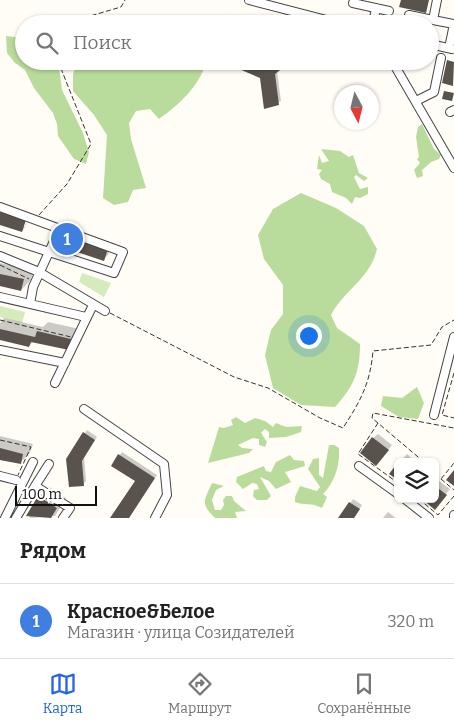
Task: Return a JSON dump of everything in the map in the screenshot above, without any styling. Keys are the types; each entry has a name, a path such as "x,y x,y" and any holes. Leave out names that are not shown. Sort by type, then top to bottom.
{"street":[{"path":"249,0 307,15"},
{"path":"434,15 437,0"},
{"path":"353,3 389,11"},
{"path":"375,15 376,8"},
{"path":"439,21 454,24 452,49 439,46"},
{"path":"439,68 441,58"},
{"path":"397,70 454,168"},
{"path":"416,102 434,92 439,70"},
{"path":"0,207 123,252 114,273 0,236"},
{"path":"30,304 34,282 60,228"},
{"path":"0,256 39,272 105,311"},
{"path":"0,297 86,318"},
{"path":"55,383 93,305"},
{"path":"434,415 454,337"},
{"path":"0,350 65,363"},
{"path":"84,409 164,464 167,495 155,518"},
{"path":"7,517 32,462"},
{"path":"16,518 50,464"},
{"path":"359,466 394,491"},
{"path":"0,476 16,480"},
{"path":"35,486 70,508 63,518"},
{"path":"410,503 429,518"}],"path":[{"path":"94,15 121,7 125,0"},
{"path":"36,219 67,184 91,144 62,70"},
{"path":"0,265 34,282"},
{"path":"105,311 234,377 268,388 320,418 343,428 362,399 371,375 373,351 431,345 442,327 454,320"},
{"path":"0,320 76,338"},
{"path":"454,373 442,415 454,418"},
{"path":"419,458 372,418 373,413 454,428"},
{"path":"378,423 358,454 394,480"},
{"path":"0,440 31,447 16,480"},
{"path":"454,463 440,479 454,490"},
{"path":"424,503 438,515 454,496"}],"green space":[{"path":"6,36 15,37 15,63 7,53"},
{"path":"25,70 59,70 62,90 83,133 89,152 86,164 74,159 58,136 57,124 53,113 34,88"},
{"path":"75,70 203,70 199,79 181,101 159,119 150,109 136,111 129,123 131,139 146,188 133,190 128,202 114,205 103,198 107,135 94,115 73,91"},
{"path":"422,124 434,149 441,155 439,159 431,162 422,170 423,176 417,178 414,170 420,163 417,159 419,157 416,137 418,127"},
{"path":"321,149 340,151 349,157 353,155 359,173 368,178 364,181 356,175 354,177 360,189 368,187 368,194 360,198 355,197 352,204 346,198 332,192 330,184 321,179 319,174 322,170 317,169 319,155 322,163 329,161"},
{"path":"301,193 336,208 364,226 377,249 369,268 336,306 331,315 337,328 360,344 359,363 355,378 335,407 301,405 273,388 265,355 271,330 283,314 283,285 264,259 258,235 273,209"},
{"path":"82,273 111,283 104,297 79,282"},
{"path":"0,306 25,312 22,323 0,317"},
{"path":"417,387 424,403 418,419 399,417 381,406 383,396 402,398"},
{"path":"236,417 245,423 255,418 265,421 273,427 276,423 286,427 302,426 301,432 286,437 269,438 269,432 265,429 261,433 267,442 265,447 259,445 259,439 253,438 238,445 242,448 253,449 249,453 208,463 219,427 224,428 233,425 231,420"},
{"path":"329,445 339,448 339,461 334,479 323,494 327,497 322,508 295,502 300,486 317,491 320,487 308,469 313,459 319,458 319,475 323,478"},
{"path":"290,455 294,460 304,461 305,466 285,472 291,482 276,489 269,481 260,477 271,496 267,500 257,500 253,496 254,490 259,489 257,484 252,483 243,489 236,482 237,477 264,466 266,471 271,472 276,462"},
{"path":"212,483 224,486 216,490 212,500 215,510 221,510 226,496 232,496 234,501 246,511 235,512 237,518 215,518 205,505"}],"building":[{"path":"401,0 429,0 426,13 399,7"},
{"path":"447,60 454,62 453,86 442,83"},
{"path":"241,70 280,70 275,74 279,105 264,109 260,78"},
{"path":"444,91 454,93 452,101 442,99"},
{"path":"0,212 26,220 22,232 0,225"},
{"path":"66,235 108,249 104,261 62,247"},
{"path":"0,274 24,279 21,291 0,286"},
{"path":"0,329 35,337 37,331 71,339 69,350 31,342 29,347 0,340"},
{"path":"83,432 95,440 82,461 84,486 69,487 66,459"},
{"path":"372,437 389,450 376,466 360,453"},
{"path":"0,448 23,454 21,464 0,460"},
{"path":"118,454 155,478 129,518 110,518 135,481 111,466"},
{"path":"394,467 394,477 389,474"},
{"path":"454,470 454,486 446,480"},
{"path":"439,489 447,495 435,510 427,503 439,503"},
{"path":"38,496 57,508 51,518 26,516"},
{"path":"349,502 360,509 354,518 338,518"}],"place":[{"name":"Красное&Белое","path":"67,239"}]}
